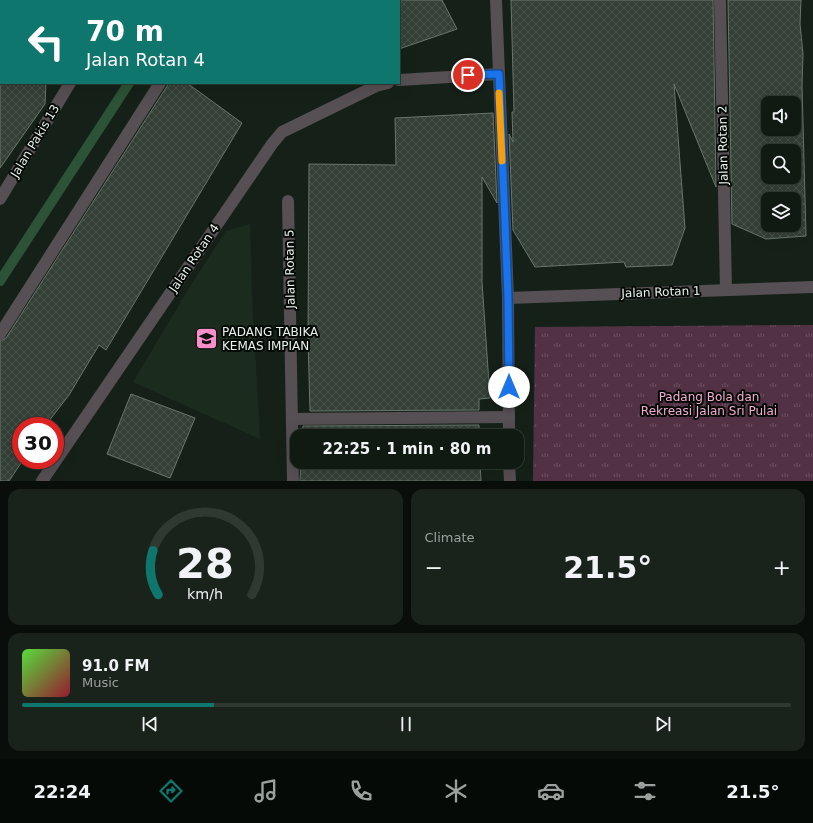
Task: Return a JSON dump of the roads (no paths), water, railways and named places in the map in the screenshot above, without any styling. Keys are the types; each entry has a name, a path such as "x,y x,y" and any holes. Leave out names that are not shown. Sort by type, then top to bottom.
{"street":[{"path":"496,0 508,298 509,429"},
{"name":"Jalan Rotan 2","path":"720,0 726,290"},
{"path":"400,80 499,74"},
{"name":"Jalan Pakis 13","path":"0,199 69,84"},
{"path":"0,334 159,84"},
{"name":"Jalan Rotan 4","path":"42,481 263,157 282,132 376,86 384,84"},
{"name":"Jalan Rotan 5","path":"288,201 292,481"},
{"name":"Jalan Rotan 1","path":"508,298 813,287"},
{"path":"292,419 509,417"},
{"path":"510,469 510,481"}],"waterway":[{"path":"0,281 128,84"}],"place":[{"name":"PADANG TABIKA KEMAS IMPIAN","path":"206,339"}],"park label":[{"name":"Padang Bola dan Rekreasi Jalan Sri Pulai","path":"709,404"}]}
